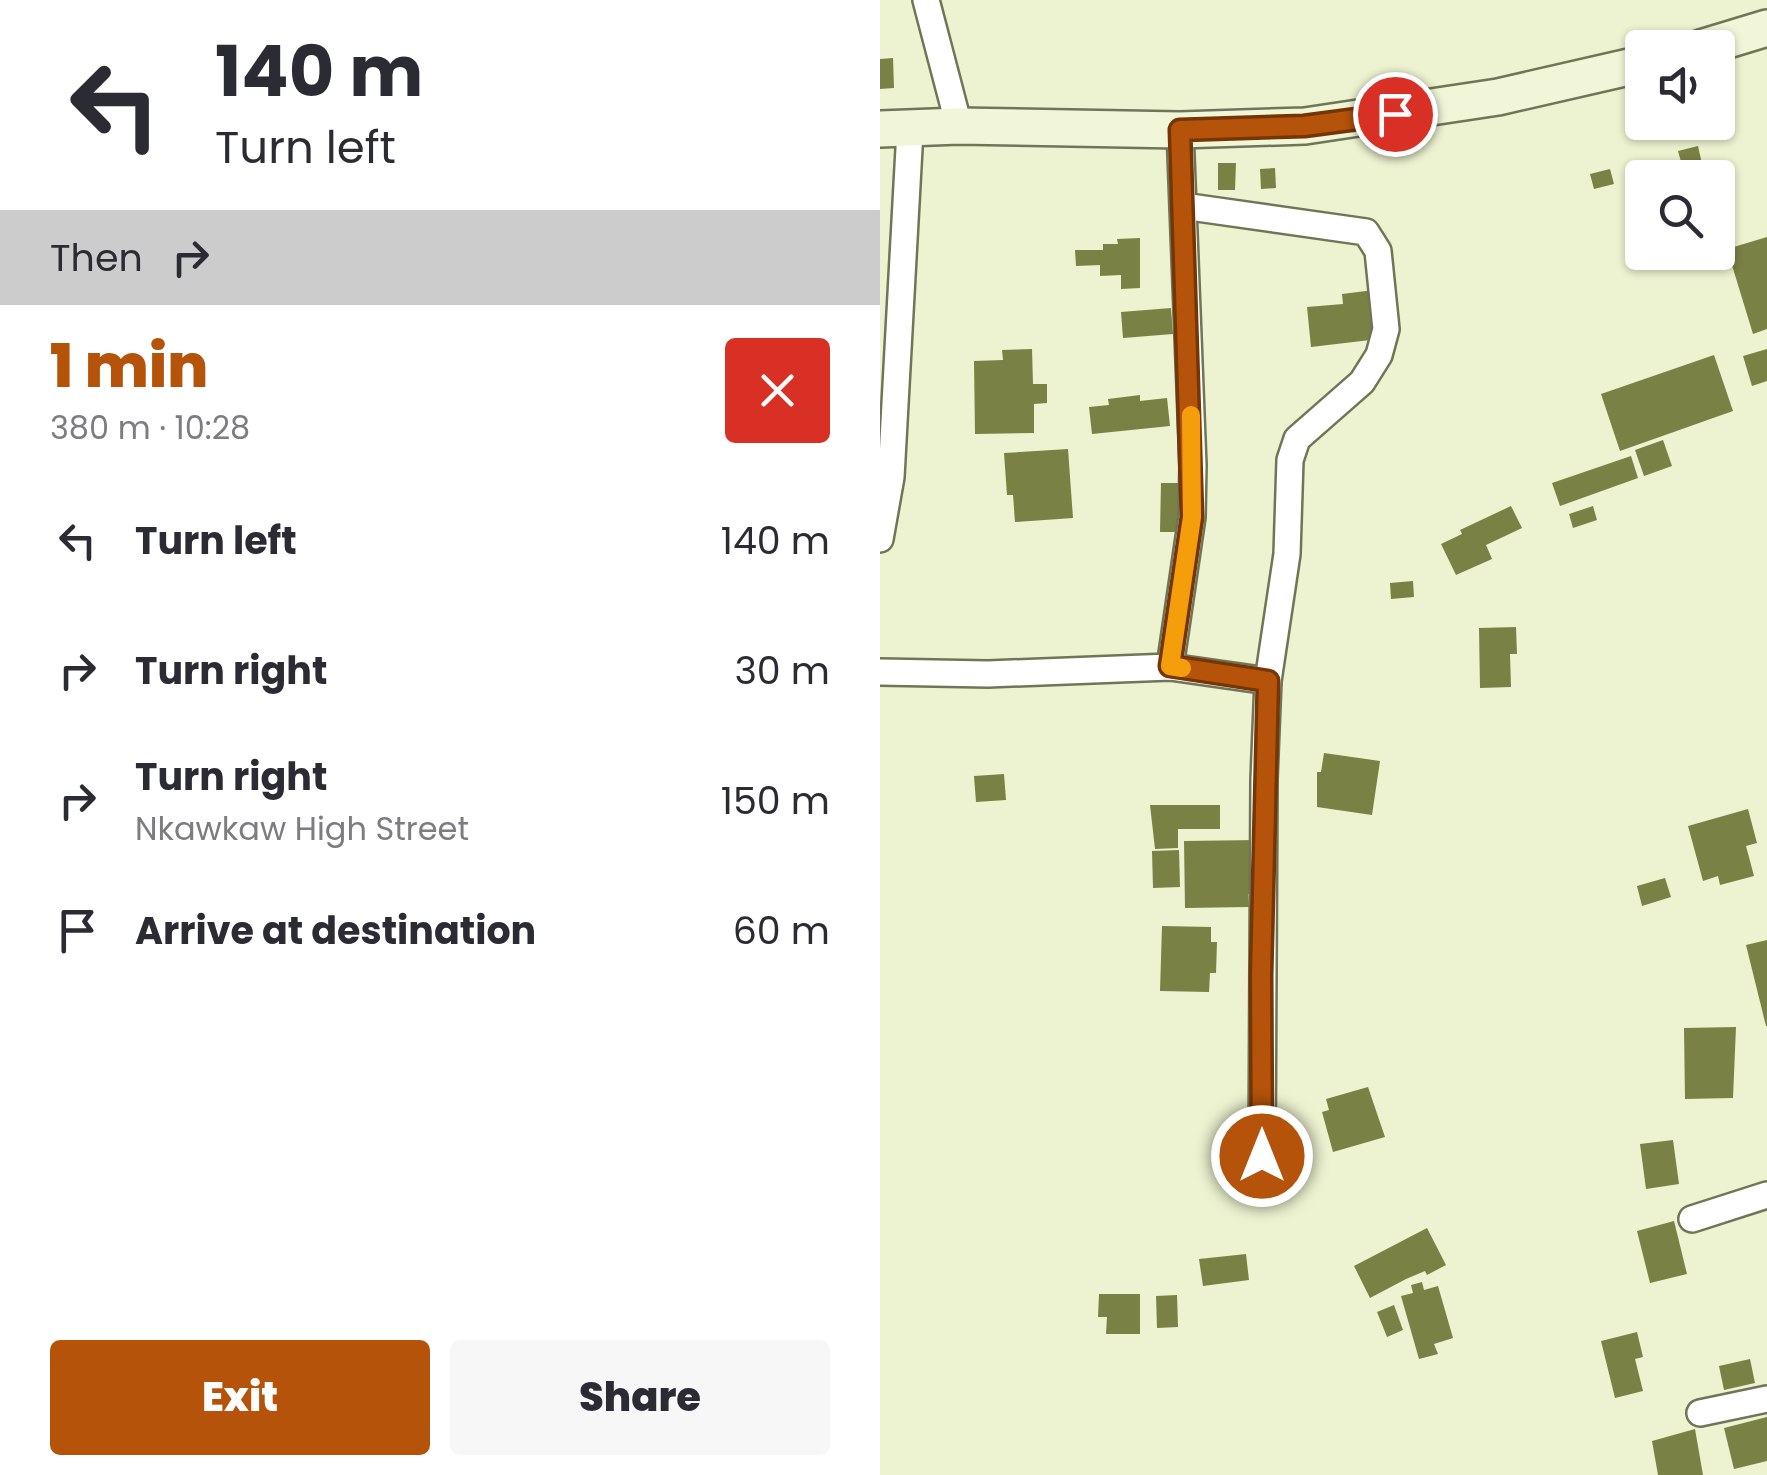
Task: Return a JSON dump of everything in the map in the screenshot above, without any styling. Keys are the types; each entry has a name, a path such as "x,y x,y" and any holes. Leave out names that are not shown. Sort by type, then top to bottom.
{"main road":[{"path":"1735,38 1767,28"},
{"path":"895,129 959,126 1180,130 1304,126 1498,98 1625,68"}],"street":[{"path":"926,0 959,126"},
{"path":"880,539 891,477 895,129"},
{"path":"1170,666 1192,517 1180,130"},
{"path":"1183,206 1366,232 1378,251 1386,329 1380,354 1362,382 1297,439 1290,460 1287,554 1268,681 1261,976 1262,1156"},
{"path":"880,672 988,674 1170,666 1268,681"},
{"path":"1692,1219 1767,1195"},
{"path":"1700,1412 1767,1399"}],"building":[{"path":"893,58 894,88 880,89 880,59"},
{"path":"1698,146 1701,160 1680,160 1678,151"},
{"path":"1218,163 1236,163 1235,190 1218,190"},
{"path":"1275,168 1276,188 1261,189 1260,169"},
{"path":"1610,169 1614,184 1594,189 1590,174"},
{"path":"1767,237 1767,329 1753,334 1733,270 1735,247"},
{"path":"1140,238 1140,288 1121,289 1121,275 1100,276 1100,265 1076,266 1075,250 1103,250 1103,244 1118,244 1117,239"},
{"path":"1374,290 1379,339 1311,347 1307,307 1343,304 1342,294"},
{"path":"1171,308 1173,334 1123,338 1121,312"},
{"path":"1032,349 1033,384 1047,384 1047,403 1034,404 1034,433 975,434 974,361 1003,360 1002,350"},
{"path":"1767,349 1767,381 1752,386 1743,356"},
{"path":"1714,355 1733,411 1620,451 1601,394"},
{"path":"1140,395 1140,401 1167,398 1170,426 1092,434 1089,407 1109,405 1108,399"},
{"path":"1663,440 1672,466 1644,476 1635,450"},
{"path":"1068,449 1073,518 1015,522 1013,495 1007,495 1004,453"},
{"path":"1631,456 1638,478 1560,506 1552,483"},
{"path":"1161,483 1184,483 1183,532 1160,532"},
{"path":"1511,506 1522,528 1486,545 1492,559 1456,575 1441,544 1462,534 1460,530"},
{"path":"1593,506 1597,520 1573,528 1569,514"},
{"path":"1413,581 1414,597 1391,599 1390,583"},
{"path":"1516,627 1517,654 1510,654 1511,687 1480,688 1479,628"},
{"path":"1324,753 1380,761 1372,815 1317,807 1317,772 1321,772"},
{"path":"1004,774 1006,800 976,802 974,776"},
{"path":"1150,805 1220,805 1220,829 1178,829 1178,848 1155,849"},
{"path":"1748,809 1757,843 1746,846 1754,876 1720,885 1718,876 1703,881 1688,826"},
{"path":"1258,840 1258,893 1248,894 1249,907 1185,908 1184,841"},
{"path":"1179,850 1180,887 1153,888 1152,851"},
{"path":"1665,878 1671,897 1642,906 1637,886"},
{"path":"1162,926 1211,927 1211,942 1217,942 1216,973 1210,973 1209,992 1160,991"},
{"path":"1767,940 1767,1026 1766,1026 1746,945"},
{"path":"1736,1027 1733,1098 1685,1099 1684,1028"},
{"path":"1368,1087 1385,1137 1333,1152 1322,1112 1329,1110 1326,1099"},
{"path":"1673,1140 1679,1184 1646,1189 1640,1144"},
{"path":"1674,1221 1687,1274 1650,1283 1637,1231"},
{"path":"1427,1228 1446,1265 1427,1275 1425,1271 1406,1279 1370,1298 1354,1266"},
{"path":"1246,1254 1249,1280 1203,1286 1199,1259"},
{"path":"1422,1282 1424,1290 1438,1286 1453,1338 1434,1344 1438,1354 1419,1359 1401,1296 1413,1293 1411,1285"},
{"path":"1099,1294 1140,1294 1140,1334 1106,1334 1107,1317 1098,1317"},
{"path":"1177,1295 1178,1327 1157,1328 1156,1296"},
{"path":"1394,1305 1403,1330 1387,1337 1377,1312"},
{"path":"1637,1332 1643,1357 1635,1359 1643,1391 1615,1398 1601,1341"},
{"path":"1750,1359 1755,1383 1724,1390 1719,1366"},
{"path":"1767,1417 1767,1461 1734,1469 1724,1428"},
{"path":"1695,1429 1703,1475 1658,1475 1652,1441"}],"slow traffic":[{"path":"1182,668 1170,666 1192,517 1191,415"}],"route":[{"path":"1262,1156 1261,976 1268,681 1170,666 1192,517 1193,465 1180,130 1304,126 1395,114"}]}
